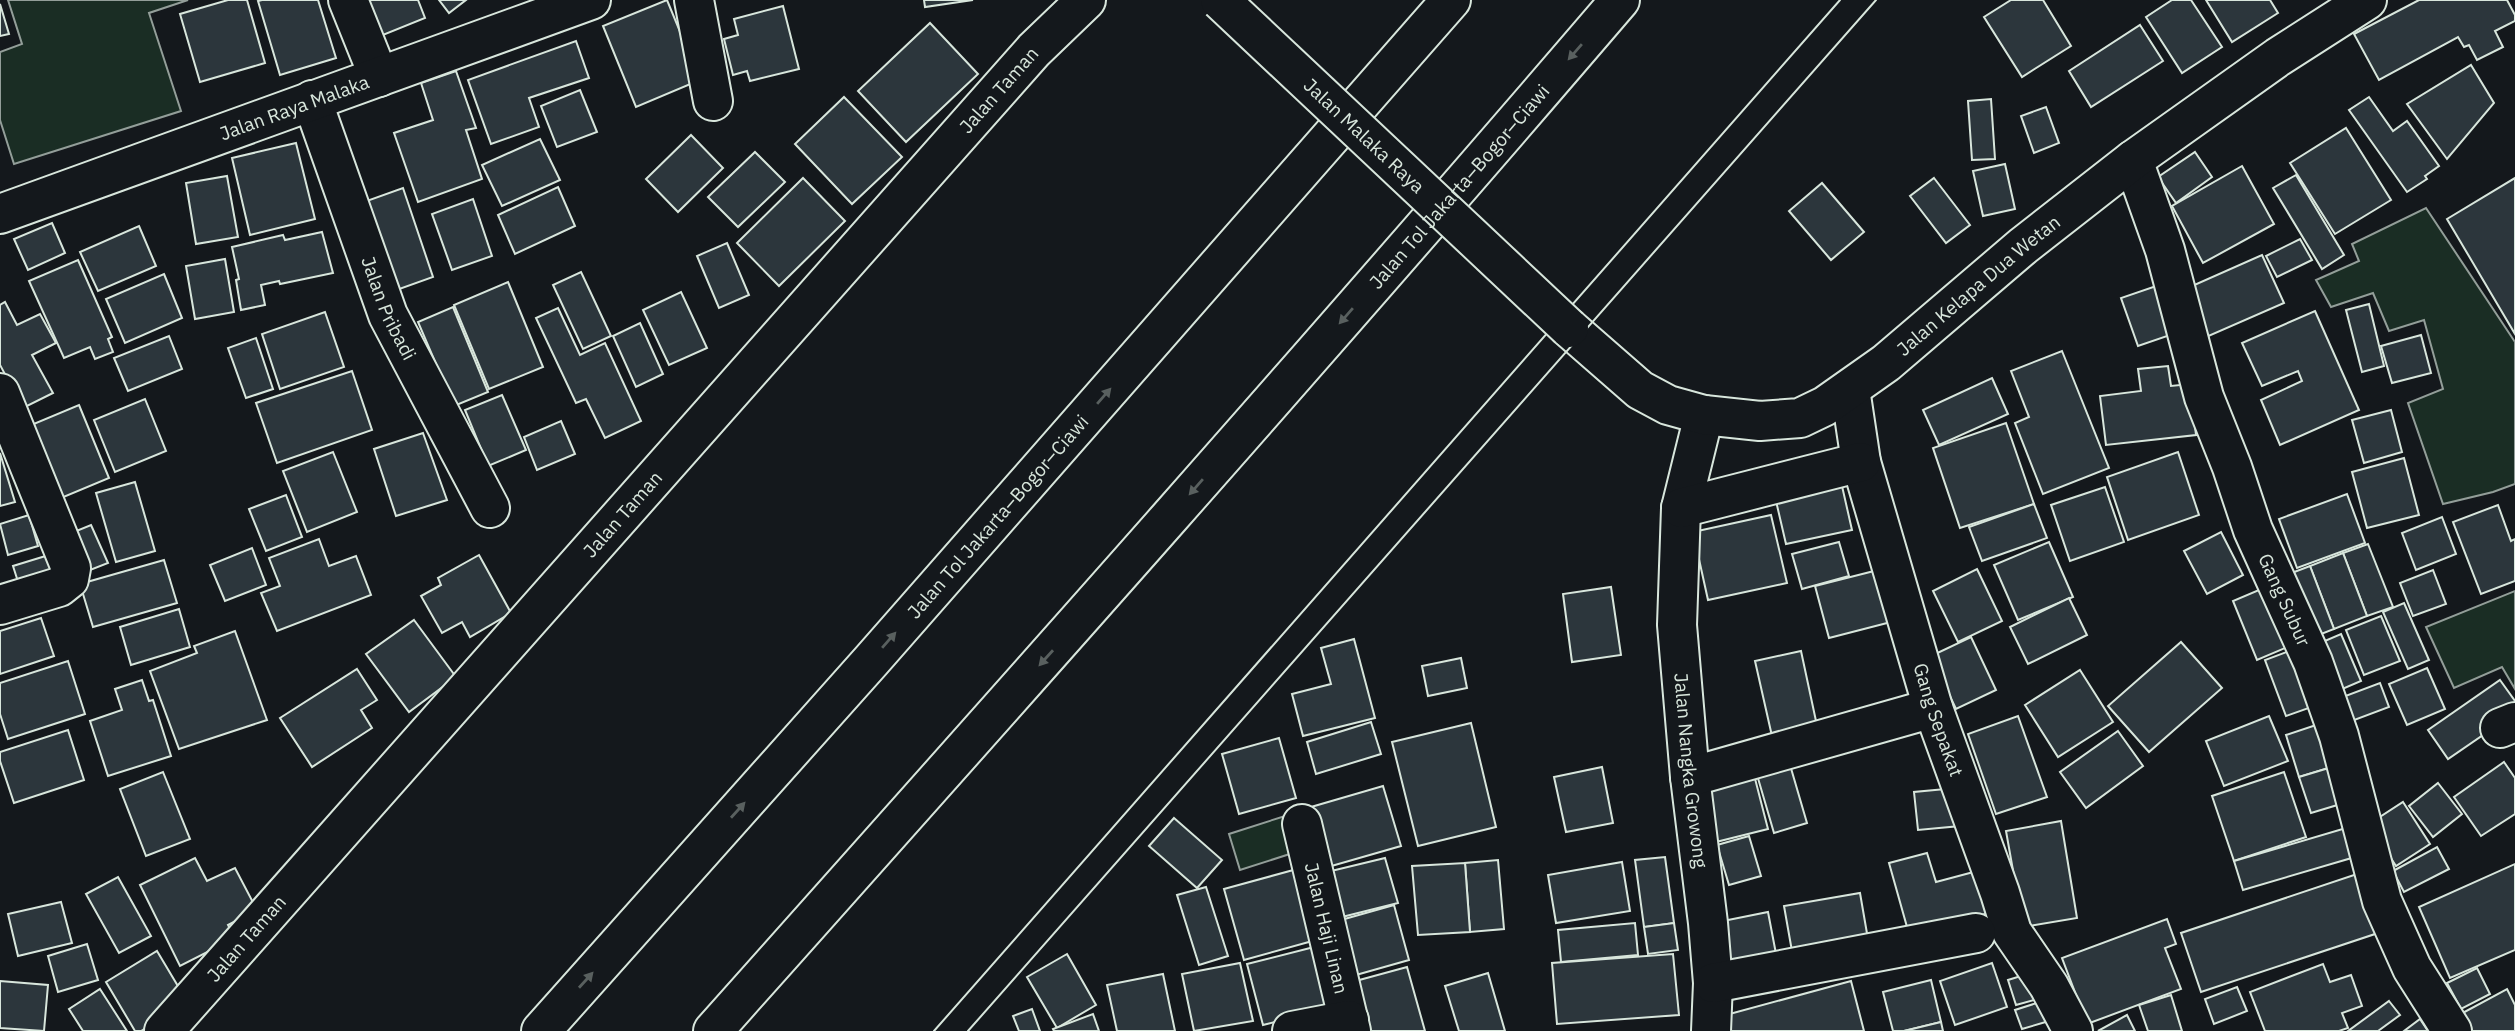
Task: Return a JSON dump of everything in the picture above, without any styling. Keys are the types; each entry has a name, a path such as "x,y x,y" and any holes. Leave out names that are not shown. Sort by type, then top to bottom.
{"main road":[{"path":"348,0 379,77"},
{"name":"Jalan Raya Malaka","path":"0,214 591,0"},
{"path":"694,0 713,101"},
{"name":"Jalan Taman","path":"164,1031 1025,60 1087,0"},
{"name":"Jalan Malaka Raya","path":"1220,0 1569,328"},
{"name":"Jalan Tol Jakarta–Bogor–Ciawi","path":"541,1031 1451,0"},
{"name":"Jalan Tol Jakarta–Bogor–Ciawi","path":"713,1031 1381,277 1620,0"},
{"name":"Jalan Kelapa Dua Wetan","path":"1569,328 1640,390 1668,405 1704,415 1760,421 1800,418 1825,406 1886,363 2022,246 2133,160 2278,57 2367,0"},
{"name":"Jalan Pribadi","path":"312,100 388,316 490,508"},
{"name":"Gang Subur","path":"2133,160 2165,250 2204,397 2253,530 2313,662 2339,736 2382,901 2412,968 2452,1031"},
{"name":"Gang Sepakat","path":"1850,389 1861,462 1933,708 2000,893 2008,923 2049,986 2073,1031"},
{"path":"0,393 71,568 68,579 59,587 0,605"},
{"name":"Jalan Nangka Growong","path":"1704,415 1681,508 1677,625 1690,777 1708,923 1713,983 1711,1031"},
{"path":"1681,508 1861,462"},
{"path":"1690,777 1933,708"},
{"name":"Jalan Haji Linan","path":"1302,824 1350,1026"},
{"path":"1713,983 1976,933"},
{"path":"1292,1031 1350,1026"}],"green space":[{"path":"8,0 188,0 149,13 181,111 14,164 0,120 0,52 22,44"},
{"path":"2426,208 2515,342 2515,484 2443,504 2408,403 2443,389 2424,320 2389,331 2373,293 2331,307 2316,280 2359,261 2352,244"},
{"path":"2515,591 2515,689 2502,667 2454,688 2426,627"},
{"path":"1285,816 1296,852 1240,870 1229,834"}],"building":[{"path":"228,0 247,0 265,63 200,82 180,14"},
{"path":"318,0 336,58 280,75 258,1"},
{"path":"356,0 418,0 425,18 373,39"},
{"path":"439,0 466,0 449,13"},
{"path":"667,0 700,80 636,107 603,26"},
{"path":"924,0 973,0 925,7"},
{"path":"2011,0 2043,0 2071,46 2022,77 1984,17"},
{"path":"2172,0 2191,0 2222,47 2182,73 2146,17"},
{"path":"2206,0 2270,0 2278,13 2232,42"},
{"path":"2419,0 2507,0 2515,15 2515,21 2495,31 2503,47 2477,60 2469,45 2464,47 2458,37 2379,80 2354,34"},
{"path":"0,4 9,34 0,36"},
{"path":"783,6 799,69 750,81 747,71 733,75 724,39 738,35 734,19"},
{"path":"930,23 978,74 906,142 858,91"},
{"path":"2140,25 2163,61 2091,107 2069,71"},
{"path":"576,41 589,78 529,98 539,127 491,144 468,80"},
{"path":"2471,65 2494,103 2447,159 2407,104"},
{"path":"456,71 476,128 466,130 482,179 418,202 394,133 433,120 421,83"},
{"path":"580,90 597,132 557,147 541,106"},
{"path":"844,97 902,157 852,204 795,144"},
{"path":"2369,97 2393,131 2407,121 2439,166 2425,176 2427,179 2407,192 2349,110"},
{"path":"1991,99 1995,159 1972,160 1968,101"},
{"path":"2046,107 2059,143 2034,153 2021,116"},
{"path":"2346,128 2391,200 2335,234 2290,163"},
{"path":"691,135 723,168 678,212 646,179"},
{"path":"540,139 560,180 502,206 482,165"},
{"path":"296,143 315,219 250,235 232,158"},
{"path":"755,152 785,182 738,227 708,197"},
{"path":"2195,152 2212,177 2176,203 2158,177"},
{"path":"2005,164 2015,209 1983,216 1973,171"},
{"path":"2242,166 2274,224 2203,263 2172,206"},
{"path":"2296,175 2344,255 2322,269 2273,188"},
{"path":"227,176 238,237 196,244 186,183"},
{"path":"803,178 845,221 779,286 737,243"},
{"path":"1934,178 1970,225 1946,243 1910,196"},
{"path":"2515,178 2515,334 2447,219"},
{"path":"1822,183 1864,232 1831,260 1789,211"},
{"path":"558,187 575,226 515,254 498,215"},
{"path":"403,188 433,277 391,292 361,203"},
{"path":"473,199 492,256 452,270 432,214"},
{"path":"52,223 65,253 28,270 14,239"},
{"path":"139,226 156,266 98,291 80,252"},
{"path":"322,232 333,273 280,284 279,281 261,285 265,305 241,310 236,280 239,279 232,247 283,235 285,240"},
{"path":"2300,239 2312,260 2277,277 2266,256"},
{"path":"727,243 749,295 719,308 697,256"},
{"path":"2262,255 2284,303 2204,338 2183,290"},
{"path":"225,259 234,312 195,319 186,266"},
{"path":"78,260 112,337 108,339 113,352 95,359 90,347 64,358 29,281"},
{"path":"581,272 611,336 583,349 553,285"},
{"path":"164,274 182,318 125,343 106,299"},
{"path":"508,282 543,367 489,389 454,305"},
{"path":"2162,284 2179,332 2138,346 2121,298"},
{"path":"681,292 707,348 669,365 643,310"},
{"path":"5,302 17,325 40,314 56,343 32,355 53,393 23,408 0,365 0,305"},
{"path":"2369,304 2384,366 2362,372 2346,310"},
{"path":"453,307 488,392 454,406 418,322"},
{"path":"558,308 580,355 605,343 641,421 605,438 586,399 576,403 536,318"},
{"path":"2315,311 2359,410 2280,445 2261,400 2302,381 2298,371 2262,386 2242,343"},
{"path":"325,312 344,367 280,389 262,334"},
{"path":"640,323 663,374 636,387 613,336"},
{"path":"2421,335 2431,373 2392,383 2381,346"},
{"path":"169,336 182,369 128,391 114,358"},
{"path":"256,338 273,389 246,398 228,348"},
{"path":"2062,351 2109,468 2043,494 2015,423 2029,417 2011,371"},
{"path":"2168,366 2171,386 2190,384 2196,435 2106,445 2100,396 2141,391 2138,369"},
{"path":"352,371 372,430 277,463 256,403"},
{"path":"1992,378 2008,414 1939,445 1923,410"},
{"path":"502,395 526,450 488,466 465,410"},
{"path":"145,399 166,451 115,472 94,420"},
{"path":"79,405 109,478 54,501 24,428"},
{"path":"2391,410 2402,452 2364,463 2352,420"},
{"path":"561,421 575,454 537,470 524,437"},
{"path":"2006,423 2034,504 1960,528 1933,448"},
{"path":"423,433 447,500 396,516 374,449"},
{"path":"333,452 357,512 307,532 283,471"},
{"path":"2178,452 2199,515 2128,540 2107,477"},
{"path":"0,453 15,502 0,506"},
{"path":"2404,458 2419,515 2367,528 2352,472"},
{"path":"135,482 155,551 116,562 96,493"},
{"path":"1842,486 1852,530 1786,544 1776,501"},
{"path":"2105,487 2124,542 2070,561 2051,505"},
{"path":"2347,494 2365,543 2297,568 2279,519"},
{"path":"286,495 302,537 266,551 249,509"},
{"path":"2034,504 2047,538 1982,561 1969,527"},
{"path":"2498,505 2511,541 2515,539 2515,581 2481,594 2453,522"},
{"path":"29,515 38,546 8,555 0,524"},
{"path":"1771,515 1787,583 1708,600 1693,532"},
{"path":"2442,517 2456,554 2416,570 2402,533"},
{"path":"91,525 108,563 80,574 64,536"},
{"path":"2221,532 2243,575 2207,594 2184,551"},
{"path":"319,539 329,566 356,556 371,595 277,631 261,593 280,586 269,558"},
{"path":"1839,542 1849,576 1802,589 1792,554"},
{"path":"2049,542 2073,597 2018,620 1994,565"},
{"path":"2368,544 2393,607 2367,616 2343,553"},
{"path":"252,548 266,585 225,601 210,565"},
{"path":"2343,553 2367,616 2334,629 2310,566"},
{"path":"52,554 59,575 20,588 13,566"},
{"path":"479,555 511,613 470,637 462,622 442,633 421,596 441,585 438,578"},
{"path":"164,560 177,603 93,627 80,584"},
{"path":"2310,566 2334,629 2306,640 2281,577"},
{"path":"1977,569 2002,621 1958,642 1933,591"},
{"path":"1878,570 1891,622 1829,638 1815,586"},
{"path":"2433,570 2446,604 2413,616 2400,583"},
{"path":"2273,584 2299,642 2257,660 2233,601"},
{"path":"1611,587 1621,655 1572,662 1563,594"},
{"path":"2069,598 2087,635 2028,664 2010,627"},
{"path":"2404,603 2429,660 2408,669 2383,612"},
{"path":"179,609 190,647 131,665 120,627"},
{"path":"2381,616 2400,661 2364,675 2346,630"},
{"path":"41,618 54,656 0,674 0,631"},
{"path":"414,620 456,677 409,712 366,654"},
{"path":"235,631 267,720 179,749 150,671 197,653 194,646"},
{"path":"2341,634 2361,681 2333,693 2313,646"},
{"path":"1971,637 1996,690 1956,709 1931,656"},
{"path":"1354,639 1375,718 1303,736 1292,694 1331,684 1321,648"},
{"path":"2181,642 2222,688 2149,752 2108,706"},
{"path":"2303,646 2323,703 2286,716 2265,660"},
{"path":"1801,651 1819,735 1774,745 1755,661"},
{"path":"1461,658 1467,688 1428,696 1422,666"},
{"path":"68,661 85,714 8,739 0,714 0,683"},
{"path":"2427,668 2445,709 2407,725 2389,684"},
{"path":"357,669 377,700 361,710 372,728 312,767 280,718"},
{"path":"2080,670 2113,722 2058,757 2025,705"},
{"path":"142,680 149,701 153,700 171,756 108,776 90,721 122,710 115,689"},
{"path":"2500,680 2515,701 2515,713 2448,759 2428,730"},
{"path":"2380,683 2389,707 2349,722 2340,698"},
{"path":"2018,716 2047,797 1996,814 1968,734"},
{"path":"2269,716 2288,761 2224,786 2206,741"},
{"path":"1371,722 1381,754 1316,774 1307,742"},
{"path":"1471,723 1496,827 1418,846 1392,742"},
{"path":"2319,724 2332,767 2299,777 2286,735"},
{"path":"68,730 84,780 14,803 0,761 0,752"},
{"path":"2118,731 2143,766 2086,808 2060,772"},
{"path":"1279,738 1296,798 1239,814 1222,754"},
{"path":"1788,758 1807,823 1774,833 1755,768"},
{"path":"2504,762 2515,778 2515,814 2481,836 2454,797"},
{"path":"1602,767 1613,823 1566,832 1554,777"},
{"path":"1752,767 1768,829 1716,842 1700,780"},
{"path":"2332,767 2344,803 2311,813 2299,777"},
{"path":"163,772 190,839 146,856 120,789"},
{"path":"2284,772 2306,837 2234,861 2212,796"},
{"path":"2438,783 2462,814 2433,837 2409,806"},
{"path":"1383,786 1401,846 1328,867 1311,807"},
{"path":"1956,788 1960,826 1918,830 1914,792"},
{"path":"2403,802 2430,844 2396,866 2369,824"},
{"path":"1174,818 1222,860 1197,888 1149,846"},
{"path":"2061,821 2077,918 2023,927 2006,831"},
{"path":"2346,828 2355,857 2243,890 2234,861"},
{"path":"1749,836 1761,876 1729,885 1717,845"},
{"path":"2437,847 2449,869 2404,892 2393,871"},
{"path":"1927,853 1936,882 1981,870 1993,912 1909,934 1889,863"},
{"path":"1665,857 1674,923 1644,927 1635,860"},
{"path":"195,858 207,881 235,868 257,910 228,925 235,938 180,966 140,885"},
{"path":"1385,858 1398,903 1338,918 1327,872"},
{"path":"1498,860 1504,929 1470,932 1465,863"},
{"path":"1622,862 1630,911 1556,923 1548,875"},
{"path":"1465,863 1470,932 1418,935 1412,866"},
{"path":"2515,864 2515,950 2450,978 2419,907"},
{"path":"1297,869 1316,940 1244,960 1224,889"},
{"path":"2357,874 2378,933 2201,992 2181,933"},
{"path":"118,877 151,936 119,953 86,894"},
{"path":"1206,887 1228,956 1199,965 1177,895"},
{"path":"1860,893 1869,945 1793,957 1784,906"},
{"path":"61,902 72,943 18,956 8,914"},
{"path":"1394,905 1409,960 1356,975 1341,920"},
{"path":"1768,912 1777,959 1728,968 1718,922"},
{"path":"2167,919 2176,944 2165,948 2181,989 2087,1024 2062,958"},
{"path":"1635,923 1638,955 1561,962 1558,930"},
{"path":"1674,923 1678,950 1648,954 1644,927"},
{"path":"87,944 98,980 58,992 48,956"},
{"path":"1318,946 1334,1007 1263,1025 1247,964"},
{"path":"157,951 188,1003 141,1031 135,1031 106,982"},
{"path":"1067,954 1096,1005 1057,1028 1027,977"},
{"path":"1673,954 1679,1015 1557,1024 1552,963"},
{"path":"1240,963 1253,1021 1194,1031 1182,974"},
{"path":"1992,963 2007,1007 1955,1025 1940,981"},
{"path":"2323,964 2330,982 2351,975 2362,1006 2342,1013 2348,1028 2339,1031 2265,1031 2250,992"},
{"path":"1407,967 1425,1031 1366,1031 1352,982"},
{"path":"2477,968 2490,994 2461,1009 2447,983"},
{"path":"2037,971 2045,997 2016,1005 2008,980"},
{"path":"1488,973 1505,1031 1459,1031 1445,986"},
{"path":"1163,974 1175,1031 1117,1031 1107,985"},
{"path":"1931,980 1941,1022 1893,1031 1883,992"},
{"path":"0,981 48,985 44,1031 0,1028"},
{"path":"1851,981 1864,1031 1719,1031 1715,1018"},
{"path":"2237,987 2247,1011 2214,1024 2205,999"},
{"path":"100,989 127,1031 83,1031 69,1009"},
{"path":"2507,989 2515,1005 2515,1031 2465,1031 2457,1016"},
{"path":"2171,995 2182,1031 2148,1031 2139,1005"},
{"path":"2043,1001 2049,1021 2022,1029 2015,1010"},
{"path":"2389,1001 2400,1015 2378,1031 2348,1031"},
{"path":"1032,1009 1040,1031 1019,1031 1013,1016"},
{"path":"1093,1014 1099,1031 1053,1029"},
{"path":"2127,1015 2135,1031 2098,1031"},
{"path":"2420,1019 2428,1031 2404,1031"},
{"path":"1941,1022 1943,1031 1904,1031"}],"tram line":[{"path":"934,1031 1840,0"},
{"path":"968,1031 1876,0"}]}
